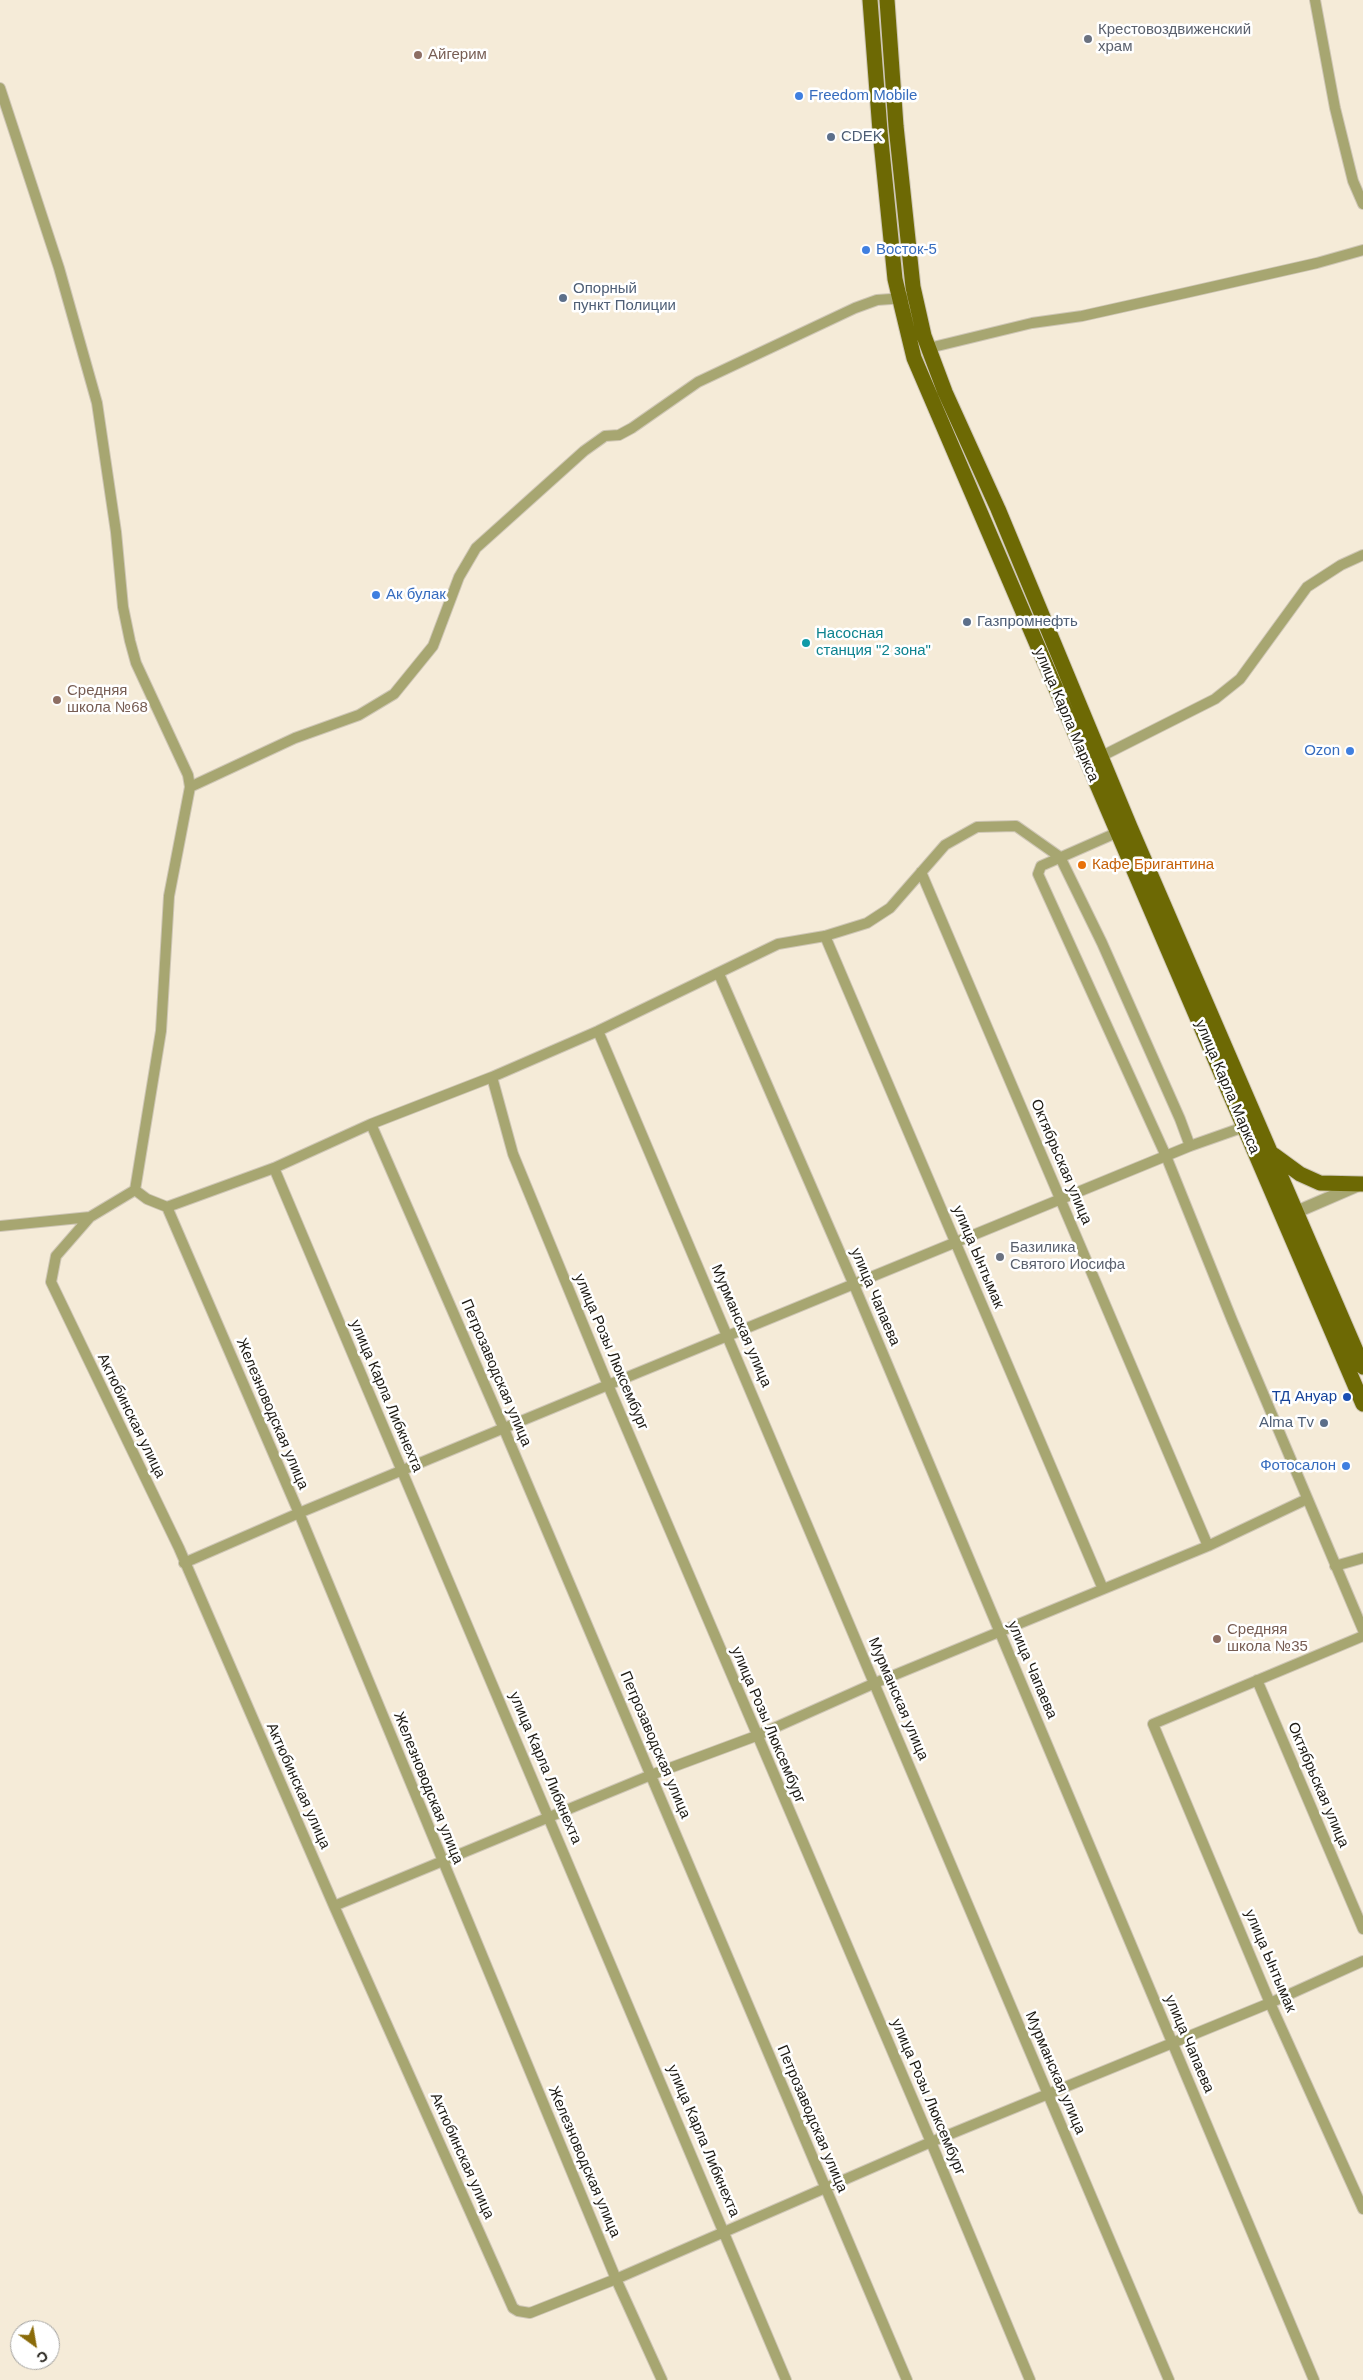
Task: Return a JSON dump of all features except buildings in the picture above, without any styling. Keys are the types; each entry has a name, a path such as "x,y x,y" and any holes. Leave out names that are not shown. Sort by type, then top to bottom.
{"main road":[{"name":"улица Карла Маркса","path":"870,0 880,131 898,299 914,358 1116,833 1363,1404"},
{"name":"улица Карла Маркса","path":"888,0 896,126 914,295 928,348 945,392 998,509 1101,757 1363,1367"},
{"path":"1273,1154 1300,1174 1320,1183 1363,1184"}],"street":[{"path":"1315,0 1335,108 1353,181 1363,204"},
{"path":"0,88 59,268 97,403 116,532 123,607 130,641 136,663 188,775 190,787 169,896 161,1031 135,1190 90,1217 0,1226"},
{"path":"928,348 1032,324 1082,316 1185,293 1317,263 1363,250"},
{"path":"190,787 295,738 359,715 394,694 434,646 460,576 476,548 584,451 605,436 620,435 698,382 855,308 877,300 898,299 914,295"},
{"path":"1087,764 1214,699 1240,679 1307,588 1341,565 1363,555"},
{"path":"135,1190 147,1199 167,1207 274,1168 371,1124 492,1077 598,1031 778,944 825,936 867,923 890,908 945,845 977,827 1016,826 1060,857 1102,943 1190,1146"},
{"path":"1116,833 1041,866 1038,874 1166,1156 1363,1630"},
{"name":"Октябрьская улица","path":"922,872 1208,1546"},
{"name":"улица Ынтымак","path":"825,936 1103,1589"},
{"name":"улица Чапаева","path":"719,974 854,1285 1314,2380"},
{"name":"Мурманская улица","path":"598,1031 729,1336 1169,2380"},
{"name":"улица Розы Люксембург","path":"492,1077 513,1154 608,1385 756,1736 931,2142 1030,2380"},
{"name":"Петрозаводская улица","path":"371,1124 504,1429 907,2380"},
{"path":"184,1563 298,1513 608,1385 1190,1146 1244,1127"},
{"name":"улица Карла Либкнехта","path":"274,1168 401,1471 550,1817 786,2380"},
{"path":"1283,1218 1363,1184"},
{"name":"Железноводская улица","path":"167,1207 298,1513 616,2279 662,2380"},
{"name":"Актюбинская улица","path":"90,1217 56,1256 51,1282 179,1548 334,1906 513,2308 530,2313 616,2279"},
{"path":"334,1906 651,1775 756,1736 875,1683 1208,1546 1307,1499"},
{"path":"1335,1566 1363,1558"},
{"path":"1257,1680 1363,1636"},
{"name":"Октябрьская улица","path":"1257,1680 1363,1929"},
{"name":"улица Ынтымак","path":"1257,1680 1153,1724 1270,2003 1363,2209"},
{"path":"616,2279 931,2142 1270,2003 1363,1961"}],"place":[{"name":"Крестовоздвиженский храм","path":"1088,39"},
{"name":"Айгерим","path":"418,55"},
{"name":"Freedom Mobile","path":"799,96"},
{"name":"CDEK","path":"831,137"},
{"name":"Восток-5","path":"866,250"},
{"name":"Опорный пункт Полиции","path":"563,298"},
{"name":"Ак булак","path":"376,595"},
{"name":"Газпромнефть","path":"967,622"},
{"name":"Насосная станция \"2 зона\"","path":"806,643"},
{"name":"Средняя школа №68","path":"57,700"},
{"name":"Ozon","path":"1350,751"},
{"name":"Кафе Бригантина","path":"1082,865"},
{"name":"Базилика Святого Иосифа","path":"1000,1257"},
{"name":"ТД Ануар","path":"1347,1397"},
{"name":"Alma Tv","path":"1324,1423"},
{"name":"Фотосалон","path":"1346,1466"},
{"name":"Средняя школа №35","path":"1217,1639"}]}
